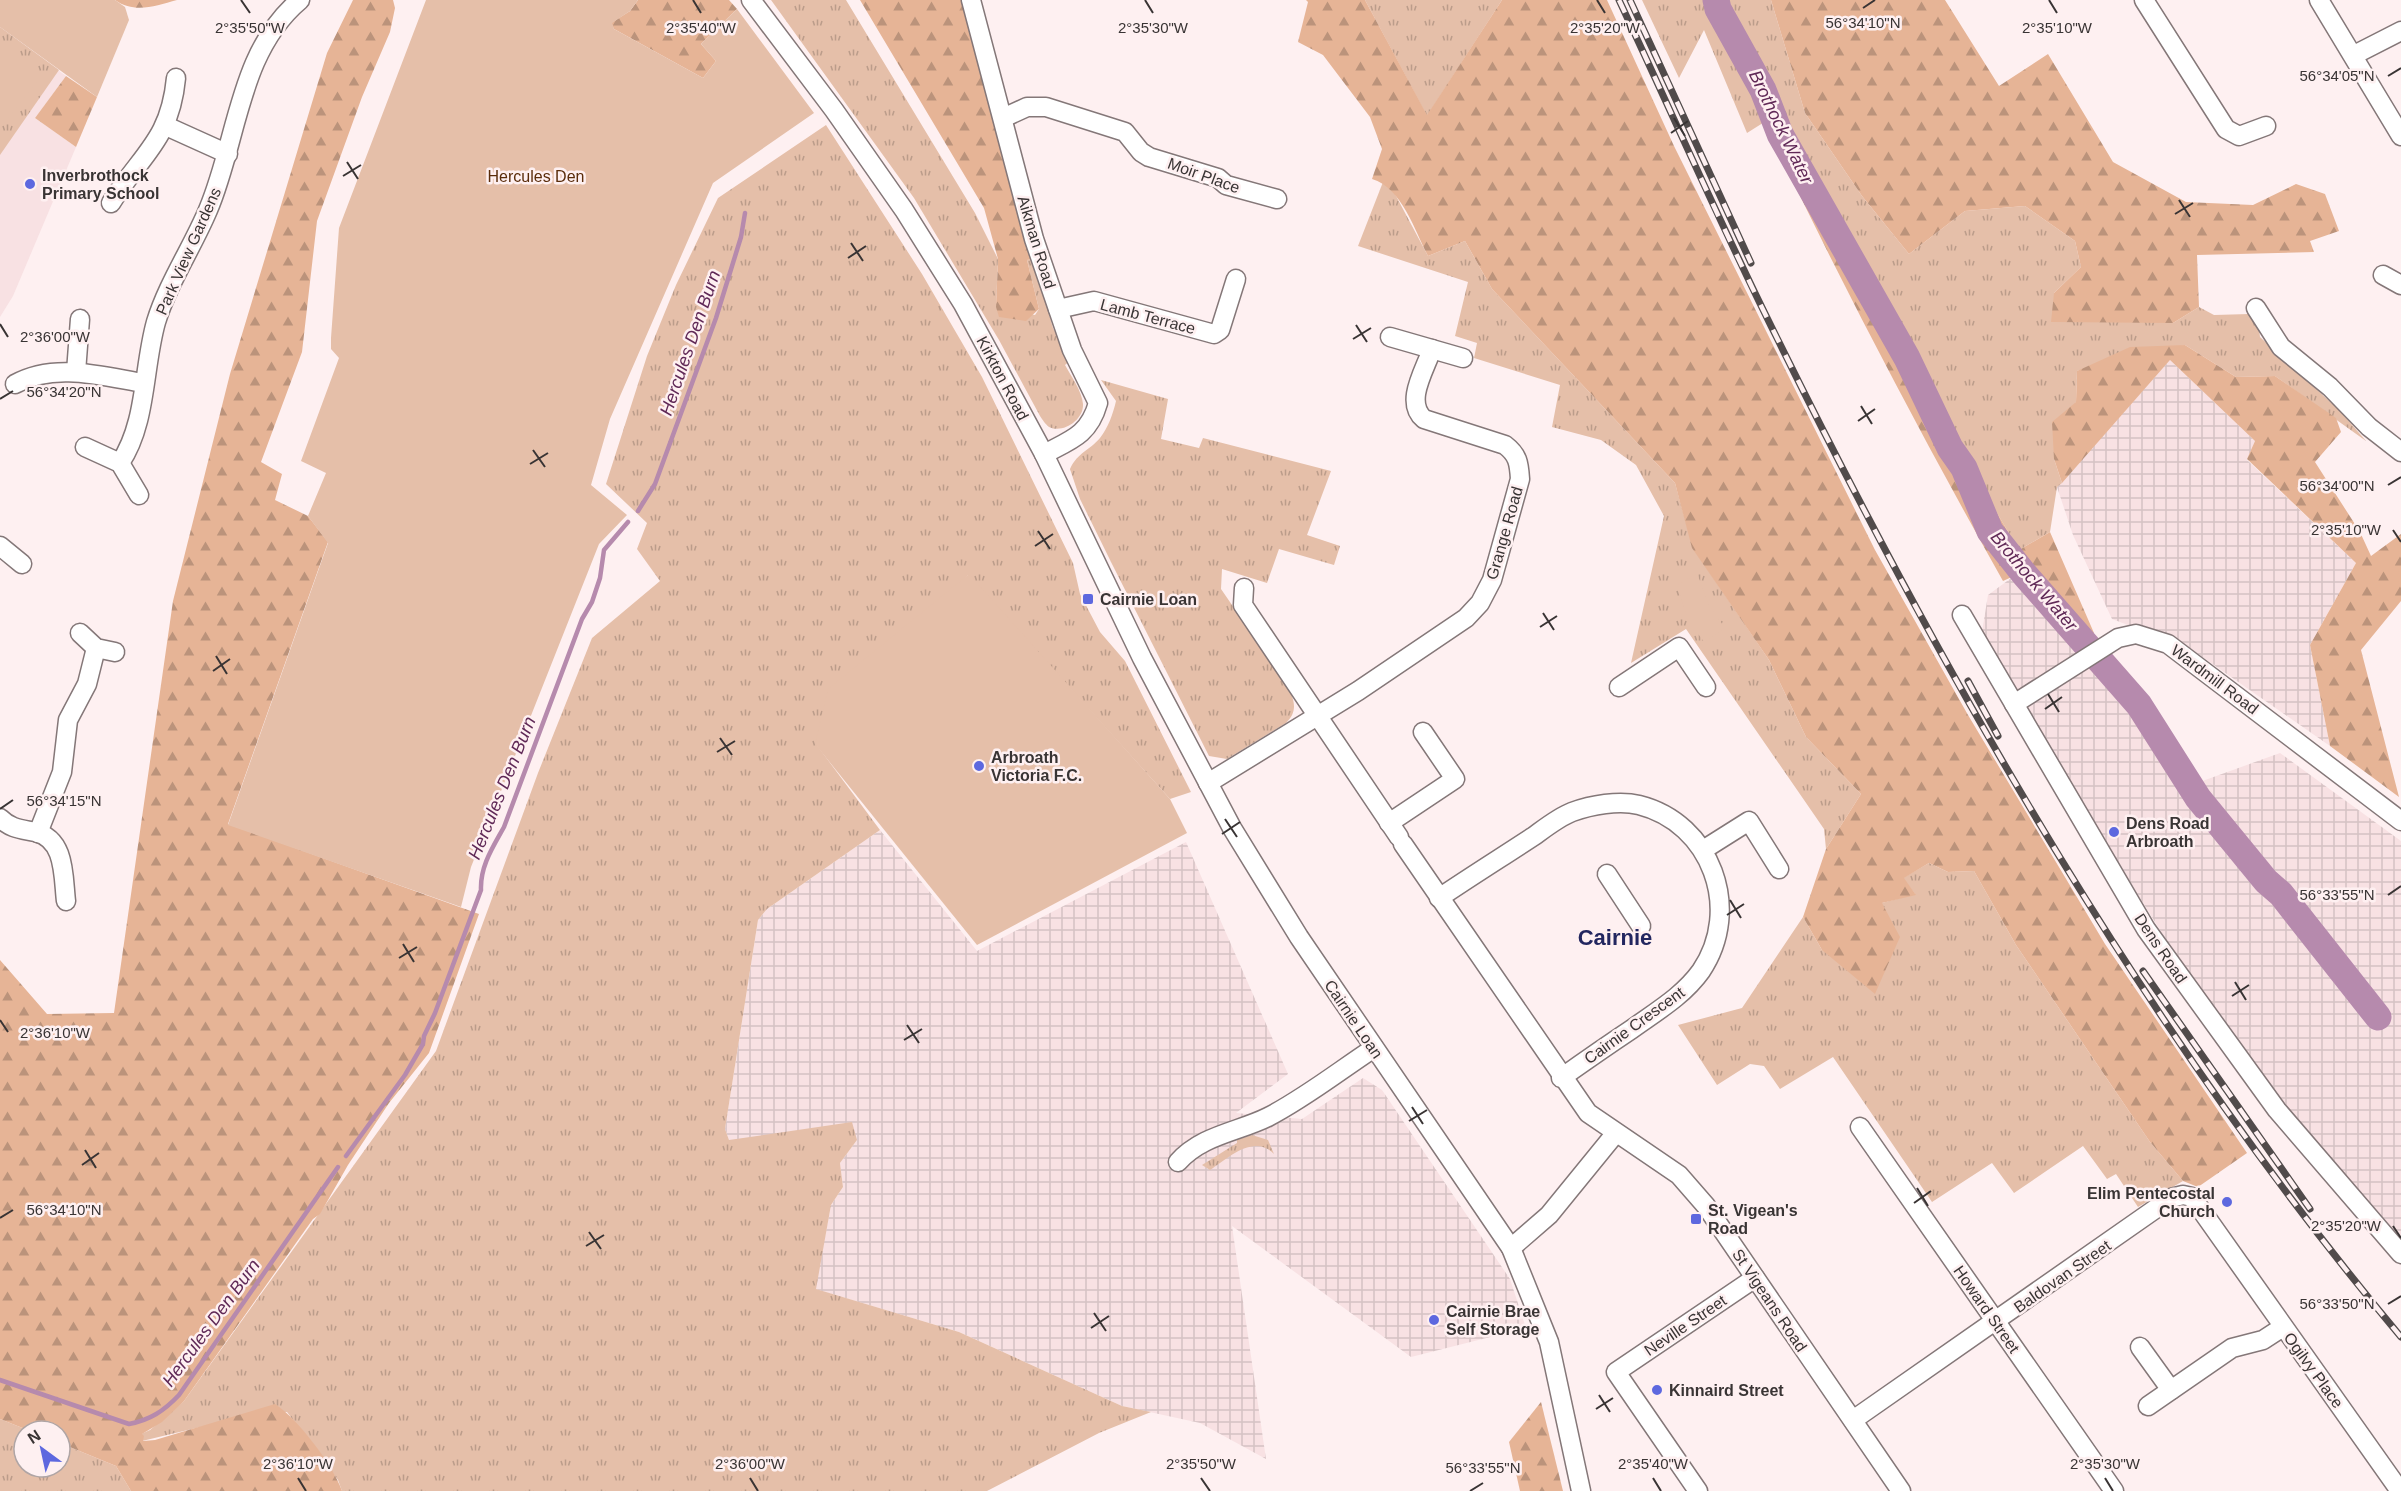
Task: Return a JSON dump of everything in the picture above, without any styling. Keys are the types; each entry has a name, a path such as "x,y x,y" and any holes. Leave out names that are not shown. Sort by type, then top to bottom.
{"street":[{"name":"Park View Gardens","path":"120,463 132,442 160,313 207,212 228,154 249,74 271,30 300,0"},
{"name":"Kirkton Road","path":"751,0 778,33 904,210 963,304 1044,454 1142,658 1208,783"},
{"name":"Aikman Road","path":"971,0 975,23 1004,118 1034,239 1072,350 1098,403 1093,421 1078,437 1044,454"},
{"path":"2144,0 2226,129 2239,136 2266,126"},
{"path":"2319,0 2401,136"},
{"path":"2354,56 2401,31"},
{"path":"111,203 166,126 174,103 176,78"},
{"name":"Moir Place","path":"1004,118 1027,108 1046,107 1125,132 1141,152 1149,157 1218,178 1226,185 1277,199"},
{"path":"166,126 228,154"},
{"path":"2383,275 2401,285"},
{"name":"Lamb Terrace","path":"1058,309 1094,301 1214,334 1220,330 1236,279"},
{"path":"2256,308 2281,347 2330,387 2369,427 2401,452"},
{"path":"76,372 80,319"},
{"path":"1390,337 1463,358"},
{"name":"Grange Road","path":"1208,783 1318,716 1466,618 1480,603 1492,580 1520,479 1519,462 1515,453 1504,445 1407,412 1414,402 1432,349"},
{"path":"15,384 39,374 76,372 143,383"},
{"path":"85,447 120,463 139,495"},
{"path":"2,552 22,564"},
{"path":"1244,588 1243,605 1438,898 1561,1078 1588,1113 1615,1134 1549,1215 1511,1248"},
{"name":"Dens Road","path":"1962,615 2146,929 2277,1110 2401,1254"},
{"path":"80,633 96,648 115,652"},
{"name":"Wardmill Road","path":"2014,704 2109,641 2136,634 2168,644 2401,821"},
{"path":"1619,687 1679,647 1706,687"},
{"path":"38,833 62,772 68,720 87,684 96,648"},
{"path":"1397,835 1455,779 1423,732"},
{"name":"Cairnie Loan","path":"1208,783 1299,937 1511,1248 1549,1342 1581,1491"},
{"name":"Cairnie Crescent","path":"1438,898 1570,813 1600,805 1637,805 1667,815 1689,832 1704,850 1718,882 1721,915 1717,939 1702,970 1680,995 1561,1078"},
{"path":"0,818 16,829 38,833 57,848 66,901"},
{"path":"1704,850 1749,821 1779,869"},
{"path":"1608,874 1641,926"},
{"path":"1178,1162 1188,1151 1202,1142 1268,1117 1374,1048"},
{"name":"Howard Street","path":"1860,1127 2114,1491"},
{"name":"St Vigeans Road","path":"1615,1134 1679,1175 1706,1206 1901,1491"},
{"name":"Baldovan Street","path":"1853,1420 1997,1322 2171,1198 2183,1195"},
{"name":"Ogilvy Place","path":"2183,1195 2192,1197 2400,1491"},
{"name":"Neville Street","path":"1698,1491 1616,1372 1755,1278"},
{"path":"2148,1406 2232,1348 2263,1340 2283,1327"},
{"path":"2140,1347 2171,1390"}],"shaded area":[{"name":"Inverbrothock Primary School","path":"0,27 66,76 35,118 76,147 13,296 0,317"},
{"path":"2170,360 2255,441 2247,460 2356,563 2310,645 2330,746 2191,649 2112,619 2073,535 2057,487"},
{"path":"2014,576 2073,648 2139,721 2173,778 2183,788 2280,753 2401,841 2401,1241 2274,1092 2178,959 2086,811 1982,632 1988,595"},
{"path":"880,830 977,951 1186,842 1288,1074 1236,1113 1302,1119 1363,1078 1382,1090 1510,1279 1526,1328 1411,1357 1232,1226 1266,1459 1200,1423 1122,1406 959,1332 815,1289 831,1205 843,1187 840,1163 857,1140 729,1140 725,1129 758,920 767,909"}],"green space":[{"path":"0,0 115,0 125,7 129,20 97,97 0,27"},
{"path":"115,0 177,0 138,8"},
{"path":"353,0 393,0 395,8 390,32 362,97 317,221 302,352 261,462 282,474 275,500 308,516 328,542 228,824 479,914 429,1053 389,1103 348,1165 320,1214 313,1219 184,1401 162,1422 142,1434 143,1441 155,1440 275,1404 294,1420 314,1443 342,1491 131,1491 116,1466 72,1448 72,1419 12,1419 12,1424 0,1419 0,960 47,1014 114,1013 173,601 230,374 327,53"},
{"name":"Hercules Den","path":"426,0 638,0 630,11 612,23 614,29 703,78 716,61 701,44 737,9 814,113 713,183 610,419 591,485 627,515 599,544 471,867 461,907 228,825 328,543 308,516 326,473 301,461 339,358 331,349 331,338 339,228"},
{"path":"638,0 729,0 737,9 701,44 716,61 703,78 614,29 611,23 630,11"},
{"path":"771,0 846,0 975,213 998,259 996,307 1035,315 1039,309 1027,260 1033,259 1053,328 1070,361 1065,365 1081,394 1082,410 1072,424 1055,429 1049,427 1040,416 999,340 914,198"},
{"path":"860,0 965,0 1033,259 1027,260 1039,309 1026,321 999,317 996,307 998,259 984,208"},
{"path":"1306,0 1365,0 1427,115 1502,0 1607,0 1674,146 1875,550 1968,715 2105,944 2247,1153 2198,1187 2183,1181 2150,1142 2016,945 1974,871 1948,872 1929,863 1904,878 1916,895 1882,903 1900,937 1875,994 1822,950 1803,917 1826,849 1861,794 1806,737 1769,660 1692,548 1675,483 1492,289 1465,241 1428,256 1406,212 1392,191 1372,179 1382,149 1370,117 1323,55 1298,42 1308,2"},
{"path":"1365,0 1502,0 1427,116"},
{"path":"1642,0 1771,0 1805,113 1862,196 1909,254 1965,211 2025,206 2075,241 2081,267 2054,293 2173,323 2199,307 2214,315 2249,314 2259,329 2260,337 2340,411 2366,441 2275,376 2236,377 2185,345 2077,371 2076,402 2054,459 2062,483 2057,487 2050,532 2019,550 1957,446 1797,146 1785,165 1766,121 1747,133 1704,30 1679,78"},
{"path":"1771,0 1945,0 1999,86 2048,54 2113,162 2186,202 2253,205 2296,184 2325,194 2339,231 2310,241 2314,252 2197,255 2199,307 2173,323 2051,322 2054,293 2081,267 2075,241 2025,206 1965,211 1909,254 1862,196 1805,113"},
{"path":"0,27 59,70 0,155"},
{"path":"0,46 40,78 0,128"},
{"path":"66,76 97,97 76,147 35,118"},
{"path":"826,125 922,274 982,377 1073,563 1080,594 1100,632 1125,661 1191,792 1170,799 968,575 816,744 880,830 767,909 758,920 725,1129 729,1140 852,1122 857,1140 840,1163 843,1187 831,1205 816,1289 959,1332 1122,1406 1151,1412 1099,1433 987,1491 342,1491 338,1480 287,1412 213,1424 142,1441 141,1434 150,1430 184,1401 436,1051 538,773 592,638 660,581 637,549 647,523 606,484 647,356 676,285 718,198"},
{"path":"1797,145 1957,446 2019,550 2050,532 2094,633 2073,648 2014,576 2003,581 1946,478 1785,165"},
{"path":"1383,182 1395,194 1428,256 1465,241 1492,289 1675,483 1693,548 1769,660 1806,737 1861,794 1826,849 1824,829 1686,629 1631,663 1664,516 1636,465 1601,440 1552,427 1560,385 1474,358 1477,343 1455,336 1468,282 1358,246"},
{"path":"2185,345 2236,377 2275,376 2336,418 2341,432 2315,462 2360,532 2371,556 2401,534 2401,601 2361,650 2399,797 2330,746 2310,645 2356,563 2247,459 2255,441 2170,360 2062,483 2054,459 2052,422 2076,402 2077,371 2130,347"},
{"path":"1101,380 1168,399 1161,439 1199,448 1203,438 1331,471 1307,535 1340,546 1334,565 1279,549 1267,583 1222,569 1221,589 1285,682 1294,703 1293,713 1286,723 1227,759 1209,756 1080,499 1070,469 1080,455 1100,438 1112,416 1116,401"},
{"path":"1697,573 1709,605 1725,628 1704,642 1688,620 1677,586"},
{"path":"969,574 1170,799 1187,833 977,945 815,744 828,689"},
{"path":"1929,863 1948,872 1974,871 2016,945 2150,1142 2183,1181 2138,1207 2116,1174 2107,1179 2083,1146 2014,1193 1992,1163 1932,1202 1833,1057 1780,1089 1764,1066 1750,1064 1717,1085 1678,1025 1742,1008 1803,917 1822,950 1882,903 1915,894 1903,878"},
{"path":"1252,1135 1268,1140 1274,1154 1266,1148 1250,1147 1233,1154 1210,1170 1202,1165 1237,1143 1237,1140"},
{"path":"1541,1402 1563,1491 1520,1491 1509,1442"},
{"path":"0,1419 12,1424 12,1479 72,1479 72,1448 116,1466 131,1491 0,1491"}],"waterway":[{"name":"Brothock Water","path":"1716,0 1718,9 1763,90 1780,134 1907,358 1950,448 1964,468 1990,531 2025,575 2139,705 2198,798 2266,881 2281,894 2378,1017"},
{"name":"Hercules Den Burn","path":"638,511 655,484 716,318 741,237 745,213"},
{"name":"Hercules Den Burn","path":"346,1156 405,1075 423,1044 424,1036 435,1013 481,890 485,865 504,827 582,619 592,602 600,578 604,550 628,522"},
{"name":"Hercules Den Burn","path":"0,1380 129,1424 156,1414 179,1395 338,1167"}],"railway":[{"path":"1619,0 1778,340 1913,602 1985,730 2060,857 2139,982 2222,1104 2309,1222 2401,1337"},
{"path":"1630,0 1751,263"},
{"path":"1968,681 1998,736"},
{"path":"2143,971 2310,1209"}],"place":[{"name":"Inverbrothock Primary School","path":"30,184"},
{"name":"Cairnie Loan","path":"1088,599"},
{"name":"Arbroath Victoria F.C.","path":"979,766"},
{"name":"Dens Road Arbroath","path":"2114,832"},
{"name":"Elim Pentecostal Church","path":"2227,1202"},
{"name":"St. Vigean's Road","path":"1696,1219"},
{"name":"Cairnie Brae Self Storage","path":"1434,1320"},
{"name":"Kinnaird Street","path":"1657,1390"}],"district":[{"name":"Cairnie","path":"1615,937"}]}
